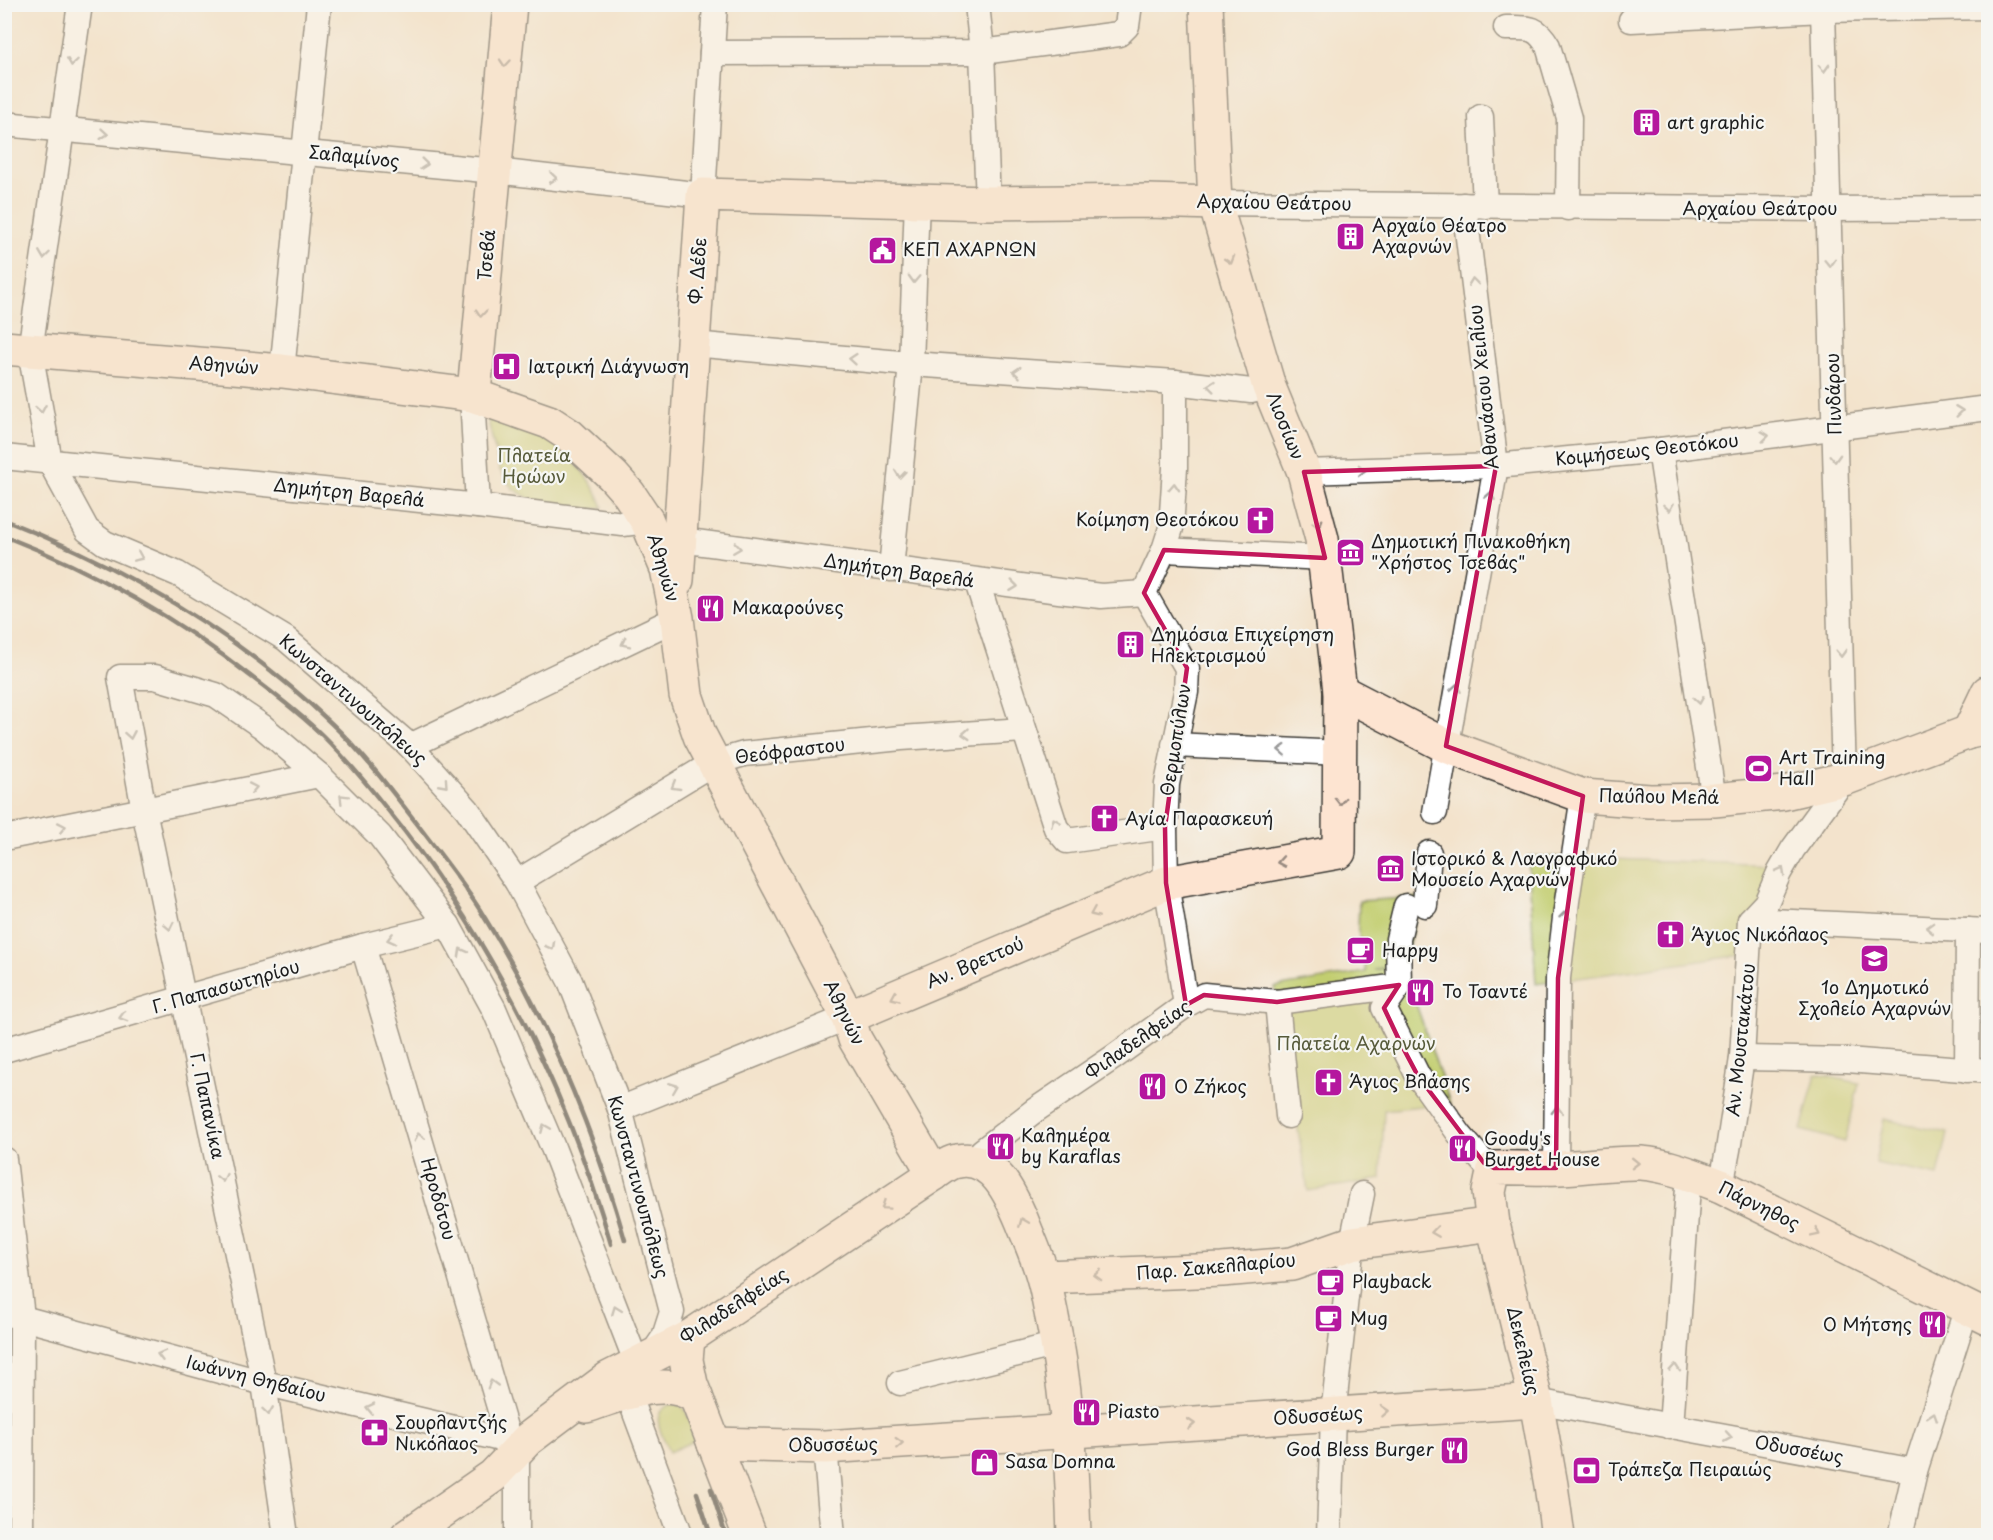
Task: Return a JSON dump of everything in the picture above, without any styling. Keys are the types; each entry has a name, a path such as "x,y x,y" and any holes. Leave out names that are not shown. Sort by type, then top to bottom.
{"main road":[{"name":"Τσεβά","path":"472,395 510,4"},
{"name":"Λιοσίων","path":"1206,4 1215,203 1269,387 1304,472 1325,558 1340,691 1339,852"},
{"name":"Αρχαίου Θεάτρου","path":"703,195 988,203 1148,201 1215,203"},
{"name":"Φ. Δέδε","path":"680,488 703,195"},
{"name":"Αθηνών","path":"17,350 282,371 472,395 549,422 582,446 629,494 660,532 677,618 686,695 700,736 712,763 848,1017 855,1039 934,1174"},
{"path":"629,494 658,500 680,488"},
{"path":"660,532 668,510 680,488"},
{"name":"Παύλου Μελά","path":"1340,691 1446,746 1583,796 1650,801 1714,800 1784,793 1844,779 1979,730"},
{"path":"1979,730 1989,692"},
{"name":"Αν. Βρεττού","path":"848,1017 1166,883 1339,852"},
{"name":"Φιλαδελφείας","path":"407,1536 493,1476 513,1445 609,1378 638,1371 934,1174 958,1161 974,1161"},
{"path":"974,1161 985,1166 1005,1184 1044,1277 1058,1344 1070,1433 1074,1536"},
{"name":"Πάρνηθος","path":"1503,1168 1556,1168 1643,1163 1689,1173 1721,1186 1978,1312"},
{"name":"Δεκελείας","path":"1503,1168 1489,1192 1493,1224 1536,1401 1558,1536"},
{"name":"Παρ. Σακελλαρίου","path":"1044,1277 1222,1270 1292,1264 1352,1243 1493,1224"},
{"path":"688,1338 686,1360 691,1384 750,1536"},
{"name":"Φιλαδελφείας","path":"638,1371 656,1387 682,1390 696,1397"},
{"name":"Οδυσσέως","path":"714,1444 825,1447 1070,1433 1536,1401"}],"street":[{"name":"Κωνσταντινουπόλεως","path":"80,4 62,130 17,350 50,462 87,530 105,543 178,574 286,639 410,746 467,809 517,882 570,981 620,1109 672,1312 664,1337 638,1371"},
{"path":"282,371 319,4"},
{"name":"Φ. Δέδε","path":"703,195 715,4"},
{"path":"977,4 982,52 988,203"},
{"path":"712,52 982,52 1119,34 1127,26 1130,4"},
{"path":"1631,20 1747,10 1989,7"},
{"name":"Πινδάρου","path":"1823,9 1844,779"},
{"path":"1506,28 1531,28 1542,36 1548,46 1569,118 1568,208"},
{"name":"Αθανάσιου Χειλίου","path":"1436,812 1496,466 1474,206 1481,117"},
{"name":"Σαλαμίνος","path":"4,124 495,171 703,195"},
{"path":"891,569 911,364 917,200"},
{"name":"Αρχαίου Θεάτρου","path":"1215,203 1568,208 1989,208"},
{"path":"693,344 911,364 1175,382 1251,391 1269,387"},
{"path":"1144,593 1172,528 1175,382"},
{"name":"Τσεβά","path":"472,395 478,506"},
{"name":"Κοιμήσεως Θεοτόκου","path":"1304,472 1496,466 1660,450 1989,408"},
{"path":"1660,450 1714,800"},
{"path":"4,457 50,462"},
{"name":"Δημήτρη Βαρελά","path":"50,462 478,506 623,524 660,532 977,582 1101,596 1144,593"},
{"path":"1164,550 1325,558"},
{"path":"977,582 1056,828 1067,842 1165,826"},
{"name":"Θερμοπύλων","path":"1144,593 1187,668 1186,692 1167,784 1165,826 1166,883 1186,1005"},
{"path":"410,746 677,618"},
{"name":"Γ. Παπανίκα","path":"286,1536 264,1383 144,810 120,677 155,677 216,695 263,727 319,775"},
{"name":"Θεόφραστου","path":"517,882 712,763 744,754 778,750 901,738 1024,730"},
{"path":"1174,745 1340,753"},
{"path":"4,838 319,775 380,836 448,925 494,1009 554,1150 638,1371 681,1536"},
{"path":"1750,920 1766,903 1793,849 1844,779"},
{"path":"1556,1168 1558,978 1583,796"},
{"path":"1429,853 1416,905 1398,939 1399,986 1384,1008 1418,1076 1460,1135 1484,1163 1503,1168"},
{"path":"1742,1058 1847,1060 1978,1071 1978,930 1750,920"},
{"name":"Αν. Μουστακάτου","path":"1721,1186 1742,1058 1750,920"},
{"name":"Γ. Παπασωτηρίου","path":"4,1050 363,946 448,925"},
{"name":"Ηροδότου","path":"363,946 513,1445 517,1536"},
{"name":"Φιλαδελφείας","path":"974,1161 982,1151 1034,1111 1186,1005 1204,995 1277,1002 1399,986"},
{"path":"1277,1002 1288,1116"},
{"name":"Αν. Βρεττού","path":"620,1109 848,1017"},
{"path":"4,1159 13,1315 21,1536"},
{"path":"1671,1427 1689,1173"},
{"path":"1329,1536 1333,1415 1352,1243 1362,1194"},
{"path":"1900,1536 1915,1471 1978,1312"},
{"name":"Ιωάννη Θηβαίου","path":"13,1315 264,1383 513,1445"},
{"path":"900,1383 1058,1344"},
{"name":"Οδυσσέως","path":"1536,1401 1915,1471"},
{"path":"825,1447 833,1536"}],"highlighted area":[{"path":"1496,466 1446,746 1583,796 1558,978 1556,1168 1494,1168 1484,1163 1418,1076 1401,1044 1384,1008 1399,985 1277,1002 1204,995 1186,1005 1166,883 1165,827 1187,668 1144,593 1164,550 1325,558 1304,472"}],"green space":[{"name":"Πλατεία Ηρώων","path":"491,417 524,424 551,440 573,460 591,484 603,507 592,510 534,502 512,488 500,470 488,421"},
{"path":"1528,856 1777,865 1750,954 1536,984"},
{"name":"Πλατεία Αχαρνών","path":"1421,897 1409,944 1399,963 1374,970 1403,966 1450,1103 1384,1110 1381,1179 1308,1191 1275,987 1366,972 1358,930 1359,901"},
{"path":"1816,1074 1859,1083 1845,1142 1801,1130"},
{"path":"1884,1119 1948,1133 1938,1176 1875,1163"},
{"path":"673,1404 684,1408 698,1439 669,1452 660,1431 658,1418 665,1407"}],"railway":[{"path":"4,520 93,559 136,581 218,632 258,660 295,691 331,723 366,760 465,888 525,988 581,1112 625,1240"},
{"path":"4,536 102,580 195,635 298,713 324,737 377,796 440,880 472,929 528,1029 574,1134 611,1244"},
{"path":"711,1489 726,1536"},
{"path":"697,1493 711,1536"}],"place":[{"name":"art graphic","path":"1646,123"},
{"name":"Αρχαίο Θέατρο Αχαρνών","path":"1351,236"},
{"name":"ΚΕΠ ΑΧΑΡΝΩΝ","path":"882,250"},
{"name":"Ιατρική Διάγνωση","path":"507,367"},
{"name":"Κοίμηση Θεοτόκου","path":"1260,520"},
{"name":"Δημοτική Πινακοθήκη \"Χρήστος Τσεβάς\"","path":"1350,552"},
{"name":"Μακαρούνες","path":"711,608"},
{"name":"Δημόσια Επιχείρηση Ηλεκτρισμού","path":"1130,645"},
{"name":"Art Training Hall","path":"1758,768"},
{"name":"Αγία Παρασκευή","path":"1104,819"},
{"name":"Ιστορικό & Λαογραφικό Μουσείο Αχαρνών","path":"1390,869"},
{"name":"Άγιος Νικόλαος","path":"1670,935"},
{"name":"Happy","path":"1361,951"},
{"name":"1ο Δημοτικό Σχολείο Αχαρνών","path":"1875,959"},
{"name":"To Τσαντέ","path":"1421,992"},
{"name":"Άγιος Βλάσης","path":"1328,1082"},
{"name":"Ο Ζήκος","path":"1153,1087"},
{"name":"Καλημέρα by Karaflas","path":"1000,1146"},
{"name":"Goody's Burget House","path":"1463,1149"},
{"name":"Playback","path":"1331,1282"},
{"name":"Mug","path":"1329,1319"},
{"name":"Ο Μήτσης","path":"1933,1325"},
{"name":"Piasto","path":"1086,1412"},
{"name":"Σουρλαντζής Νικόλαος","path":"374,1433"},
{"name":"God Bless Burger","path":"1455,1450"},
{"name":"Sasa Domna","path":"984,1462"},
{"name":"Τράπεζα Πειραιώς","path":"1587,1470"}]}
